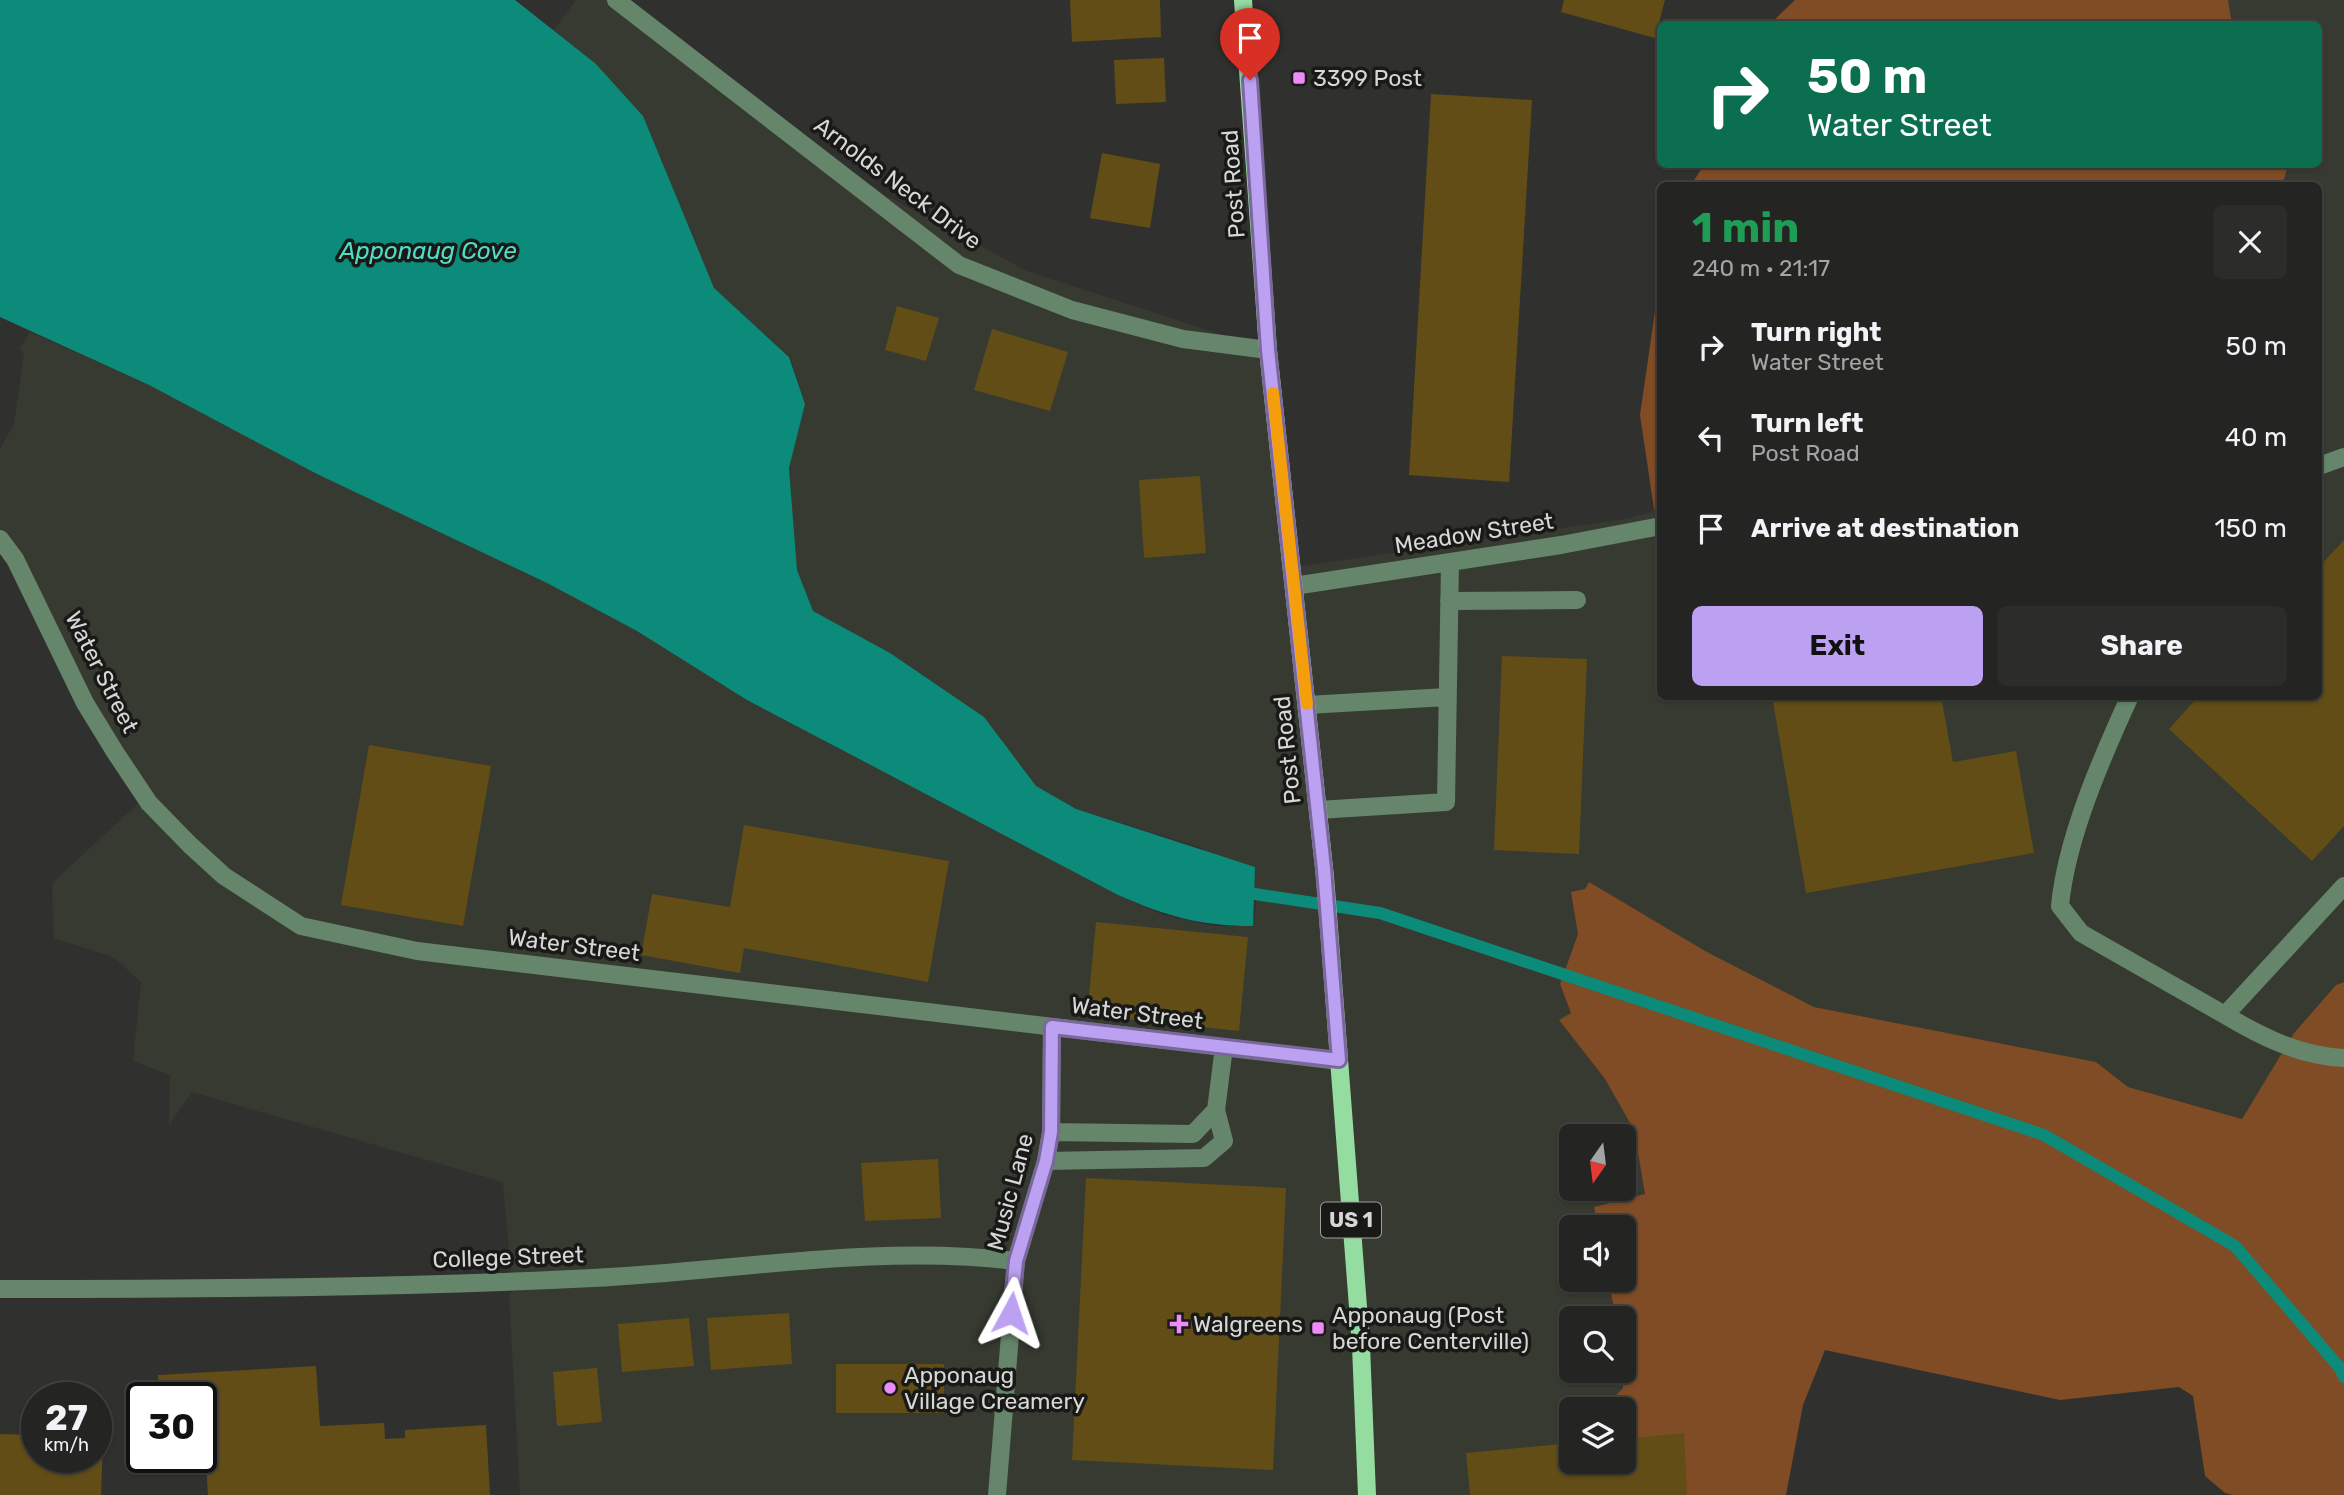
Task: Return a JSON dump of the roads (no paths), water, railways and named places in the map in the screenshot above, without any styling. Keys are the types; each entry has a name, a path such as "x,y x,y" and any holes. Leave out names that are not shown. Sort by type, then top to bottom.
{"main road":[{"name":"Post Road","path":"1243,0 1268,350 1325,877 1361,1346 1367,1495"}],"street":[{"name":"Arnolds Neck Drive","path":"616,0 959,265 1072,310 1183,339 1268,350"},
{"path":"2322,465 2344,457"},
{"name":"Meadow Street","path":"1294,586 1450,563 1657,527"},
{"name":"Water Street","path":"0,539 16,559 42,608 85,703 149,803 224,876 301,926 417,951 1339,1060"},
{"path":"1318,810 1446,802 1450,563"},
{"path":"1449,601 1577,600"},
{"path":"1307,705 1447,697"},
{"path":"2128,700 2063,870 2060,906 2081,933 2259,1036 2326,1057 2344,1058"},
{"path":"2225,1015 2344,886"},
{"name":"Music Lane","path":"997,1495 1016,1261 1046,1161 1051,1132 1052,1027"},
{"path":"1046,1161 1204,1158 1224,1141 1216,1110 1224,1047"},
{"path":"1051,1132 1192,1134 1216,1110"},
{"name":"College Street","path":"0,1289 435,1285 597,1278 878,1254 1016,1261"}],"water":[{"name":"Apponaug Cove","path":"0,0 515,0 596,64 643,116 714,288 789,357 805,404 789,468 797,570 813,611 890,653 984,717 1036,786 1076,809 1255,867 1253,926 1200,922 1152,909 1118,895 747,700 637,631 547,583 317,474 149,385 0,317"}],"waterway":[{"path":"1242,892 1380,913 2044,1135 2235,1246 2340,1368 2344,1377"}],"place":[{"name":"3399 Post","path":"1299,78"},
{"name":"Walgreens","path":"1179,1324"},
{"name":"Apponaug (Post before Centerville)","path":"1318,1328"},
{"name":"Apponaug Village Creamery","path":"890,1388"}]}
